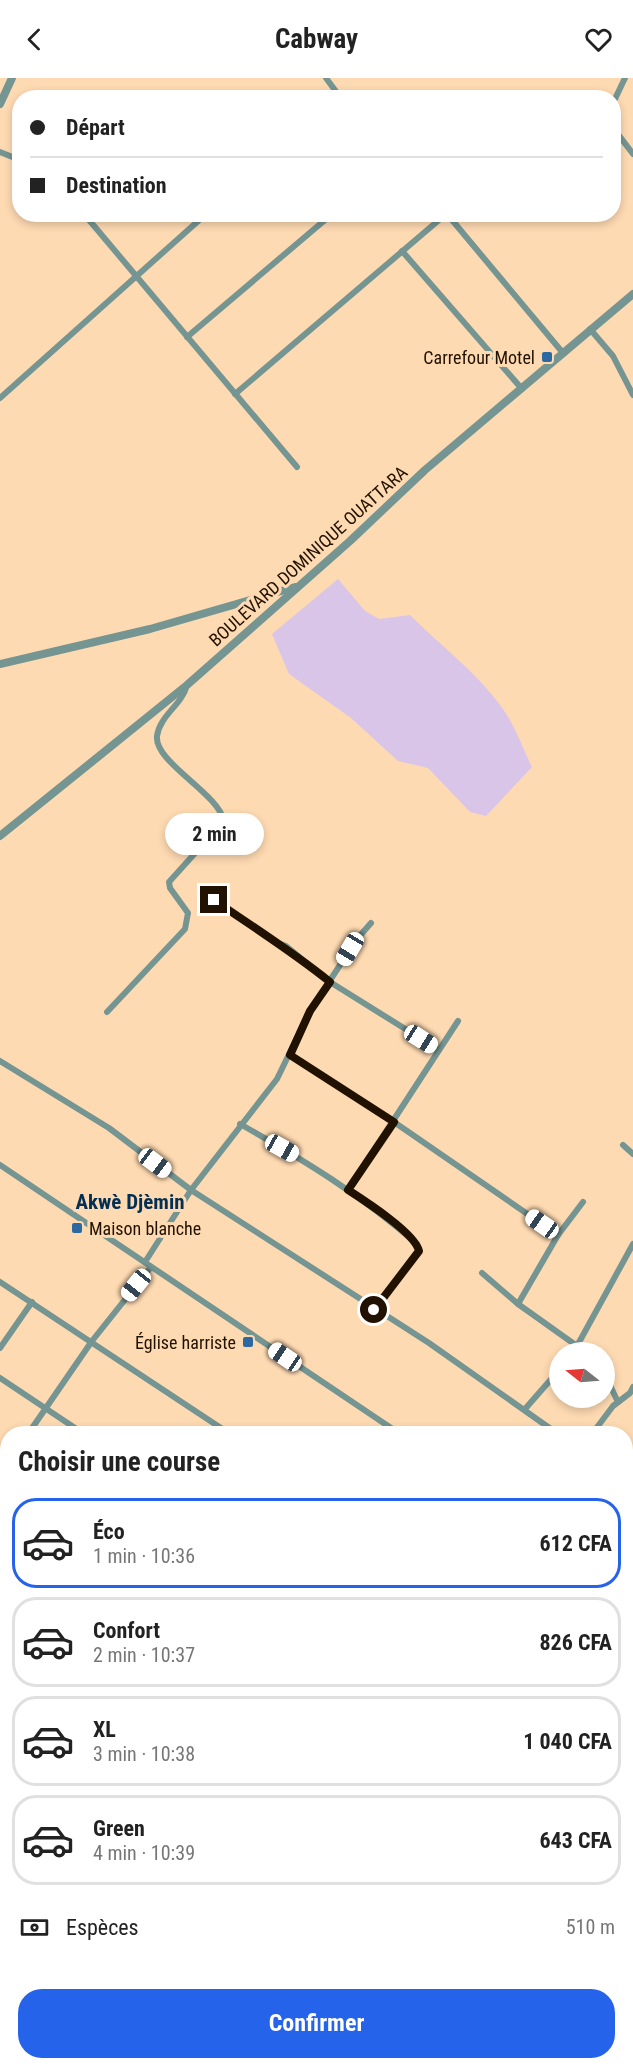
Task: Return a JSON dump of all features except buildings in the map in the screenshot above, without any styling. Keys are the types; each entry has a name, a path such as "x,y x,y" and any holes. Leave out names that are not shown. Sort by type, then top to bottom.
{"street":[{"path":"0,104 12,78"},
{"path":"326,78 335,90"},
{"path":"621,138 633,153"},
{"path":"91,222 297,467"},
{"path":"0,398 197,222"},
{"path":"187,337 323,222"},
{"path":"235,394 436,222"},
{"path":"453,222 563,353"},
{"path":"402,251 522,389"},
{"name":"BOULEVARD DOMINIQUE OUATTARA","path":"0,836 187,685 425,470 633,294"},
{"path":"590,329 613,356 633,395"},
{"path":"0,664 150,629 297,587"},
{"path":"107,1012 185,929 188,914 170,888 169,882 224,821 223,815 204,793 160,750 157,739 159,728 184,696 187,685"},
{"path":"214,900 273,941 286,946 330,982 439,1050"},
{"path":"33,1426 148,1265 191,1190 277,1079 310,1011 361,933 371,923"},
{"path":"348,1190 458,1021"},
{"path":"290,1055 394,1122 558,1235"},
{"path":"0,1061 109,1128 191,1190 547,1426"},
{"path":"240,1124 302,1159 413,1239 419,1251 374,1310"},
{"path":"623,1145 633,1154"},
{"path":"0,1165 388,1426"},
{"path":"518,1304 558,1235 583,1202"},
{"path":"579,1342 633,1244"},
{"path":"482,1273 518,1304 571,1342"},
{"path":"0,1282 218,1426"},
{"path":"0,1347 32,1302"},
{"path":"0,1378 72,1426"},
{"path":"525,1409 549,1382"},
{"path":"598,1426 618,1402 632,1392"},
{"path":"615,1396 618,1402"}],"shaded area":[{"path":"338,579 365,611 379,619 410,615 473,674 505,712 532,767 486,816 470,812 428,768 398,761 351,718 289,674 272,634"}],"place":[{"name":"Carrefour Motel","path":"547,357"},
{"name":"Maison blanche","path":"77,1228"},
{"name":"Église harriste","path":"248,1342"}],"district":[{"name":"Akwè Djèmin","path":"130,1202"}],"route":[{"path":"214,900 273,941 286,946 330,982 310,1011 290,1055 394,1122 348,1190 408,1235 417,1244 419,1251 374,1310"}]}
